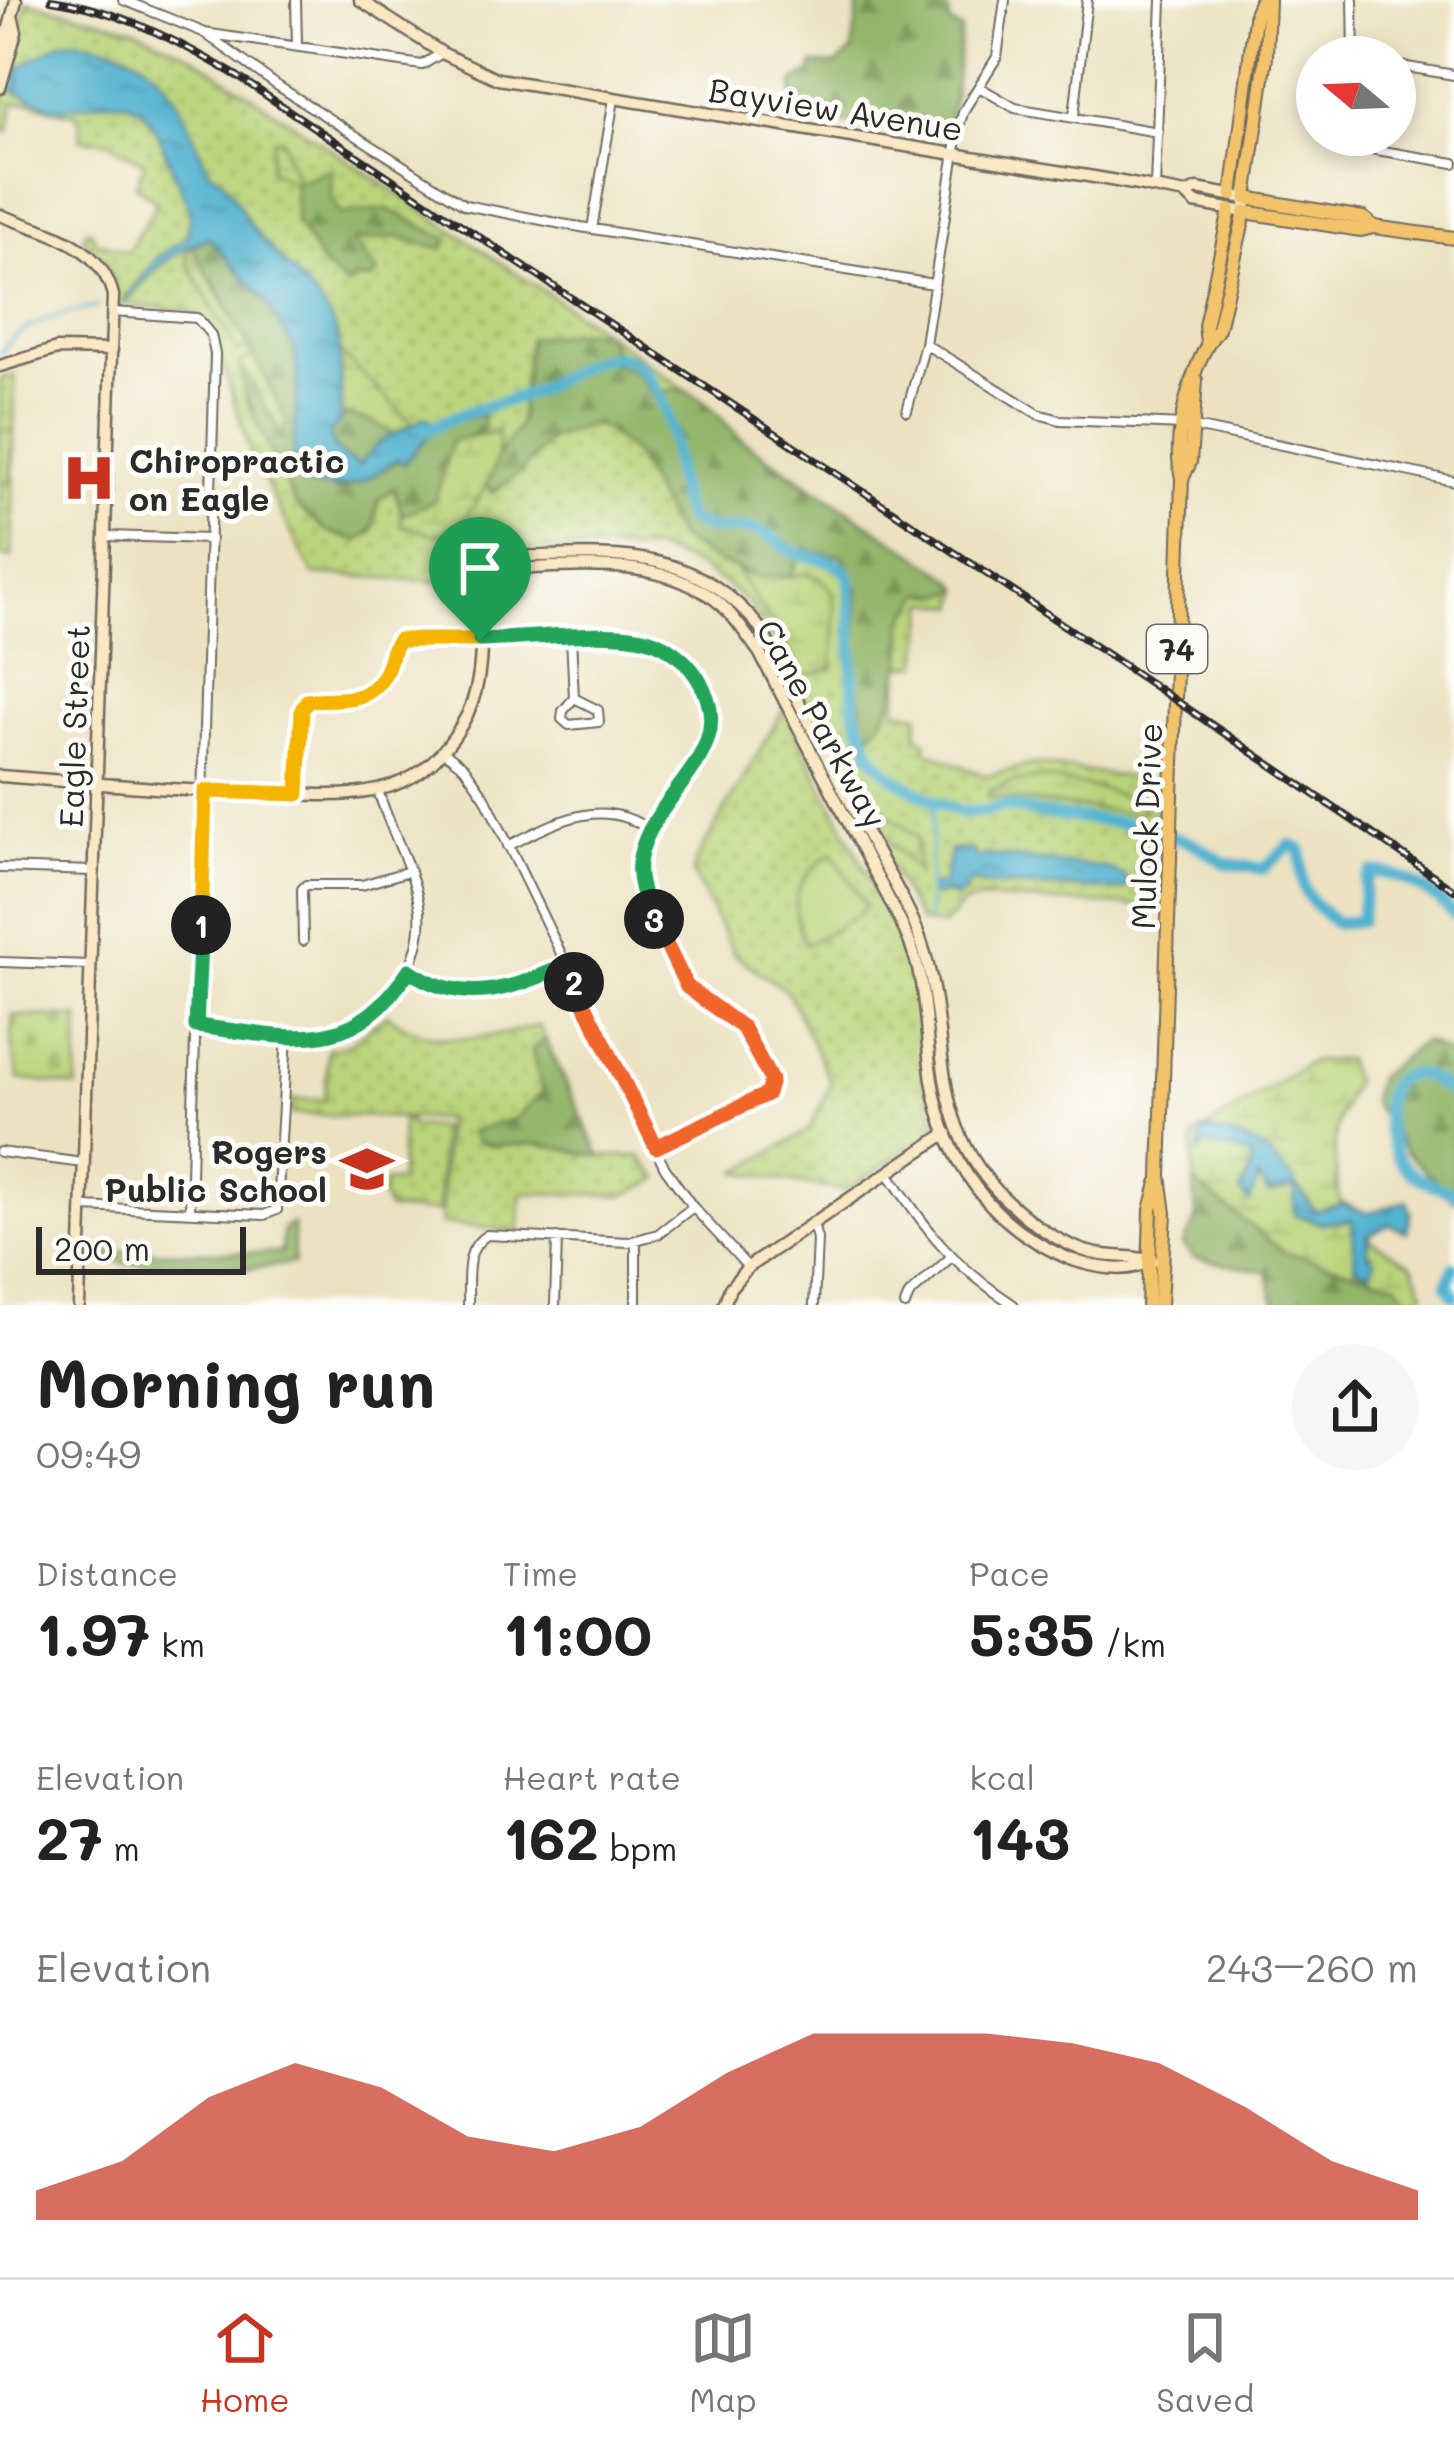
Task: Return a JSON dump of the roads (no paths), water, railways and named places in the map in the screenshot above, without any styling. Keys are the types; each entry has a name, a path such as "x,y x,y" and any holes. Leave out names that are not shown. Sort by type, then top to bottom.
{"main road":[{"path":"0,88 16,32 7,19 16,0"},
{"name":"Bayview Avenue","path":"360,0 479,73 1155,188 1186,194 1195,203 1238,204"},
{"name":"Mulock Drive","path":"1148,1305 1165,1213 1160,1176 1182,478 1190,462 1187,426 1207,343 1205,326 1238,204 1266,57 1265,0"},
{"path":"1238,204 1361,230 1374,227 1454,238"},
{"name":"Eagle Street","path":"0,215 76,244 90,254 108,278 113,312 79,1305"},
{"path":"0,366 57,350 112,350"},
{"name":"Cane Parkway","path":"480,640 479,579 482,568 502,557 651,559 696,572 743,607 760,629 919,934 935,991 950,1131 963,1173 987,1203 1047,1250 1084,1264 1140,1268 1156,1261"},
{"path":"0,776 205,791 343,796 378,790 406,781 442,751 474,695 480,640"},
{"path":"724,1305 730,1288 748,1268 950,1131"},
{"name":"Cane Parkway","path":"950,1131 1020,1214 1065,1243 1088,1252 1156,1261"},
{"name":"Mulock Drive","path":"1156,1261 1160,1305"}],"street":[{"path":"123,0 202,32 465,205 933,284"},
{"path":"296,0 297,46"},
{"path":"908,411 926,344 964,110 998,58 1005,0"},
{"path":"1074,116 1087,0"},
{"path":"1155,188 1162,0"},
{"path":"1353,0 1354,36"},
{"path":"202,32 422,65 442,52"},
{"path":"1416,69 1454,75"},
{"path":"979,87 1015,108 1158,132"},
{"path":"592,229 614,99"},
{"path":"1412,156 1454,163"},
{"path":"113,312 197,318 211,335 216,367 190,1211"},
{"path":"926,344 1038,414 1087,423 1187,426 1454,481"},
{"path":"106,536 211,539"},
{"path":"298,794 302,710 307,701 351,700 370,693 384,675 399,640 630,636 658,643 689,667 709,698 714,717 709,739 651,831 638,868 646,904 687,987 743,1028 771,1080 770,1091 763,1097 656,1147"},
{"path":"571,637 574,698 562,714 564,724 597,724 600,712 574,698"},
{"path":"442,751 476,782 656,1147 693,1207 748,1268"},
{"path":"196,1026 321,1036 348,1030 376,1011 409,970 420,926 418,898 378,790"},
{"path":"508,846 567,817 592,812 628,818 651,831"},
{"path":"0,868 95,872"},
{"path":"302,940 302,889 306,885 362,885 409,872"},
{"path":"0,962 91,965"},
{"path":"409,970 429,983 488,994 566,965"},
{"path":"83,1207 264,1215 278,1210 287,1035"},
{"path":"0,1152 85,1163"},
{"path":"887,1172 950,1258 1013,1305"},
{"path":"987,1203 998,1191"},
{"path":"468,1305 476,1242 493,1235 636,1240 658,1234 693,1207"},
{"path":"813,1224 817,1239 814,1305"},
{"path":"555,1305 557,1238"},
{"path":"636,1240 636,1305"},
{"path":"905,1305 918,1286 950,1258"}],"water":[{"path":"73,40 129,54 164,80 209,171 222,179 252,227 329,317 338,337 340,360 340,421 330,433 339,453 359,465 380,442 425,417 438,424 404,463 397,459 366,480 345,487 308,485 293,460 298,377 294,349 267,303 209,238 173,256 124,299 159,256 187,237 190,211 156,130 141,108 107,101 59,109 5,88 7,74 18,67 18,90 20,67"},
{"path":"951,850 972,850 976,857 1105,868 1125,876 1128,886 1121,890 971,881 959,897 948,893 930,897 930,888 943,883"},
{"path":"1202,1130 1241,1139 1269,1155 1315,1211 1343,1204 1367,1213 1407,1201 1411,1212 1407,1232 1389,1224 1368,1235 1368,1254 1375,1259 1371,1272 1355,1267 1352,1220 1319,1223 1294,1214 1295,1187 1269,1194 1258,1178 1250,1202 1240,1192 1251,1169 1251,1155 1206,1145 1199,1153"}],"waterway":[{"path":"0,354 31,326 97,307"},
{"path":"425,432 459,415 520,397 599,359 616,356 633,361 649,377 663,404 679,492 689,520 716,530 762,532 799,554 833,562 850,577 854,709 872,755 893,777 961,812 1006,806 1134,824 1193,843 1225,863 1263,869 1290,845 1301,850 1306,892 1335,923 1360,921 1366,881 1372,872 1417,886 1454,915"},
{"path":"928,922 934,801"},
{"path":"1454,1093 1419,1074 1399,1078 1386,1099 1385,1114 1392,1144 1405,1167 1454,1193"},
{"path":"1454,1267 1447,1284 1454,1296"}],"railway":[{"path":"51,0 101,11 148,29 237,76 1454,890"}],"place":[{"name":"Chiropractic on Eagle","path":"89,478"},
{"name":"Rogers Public School","path":"367,1169"}]}
